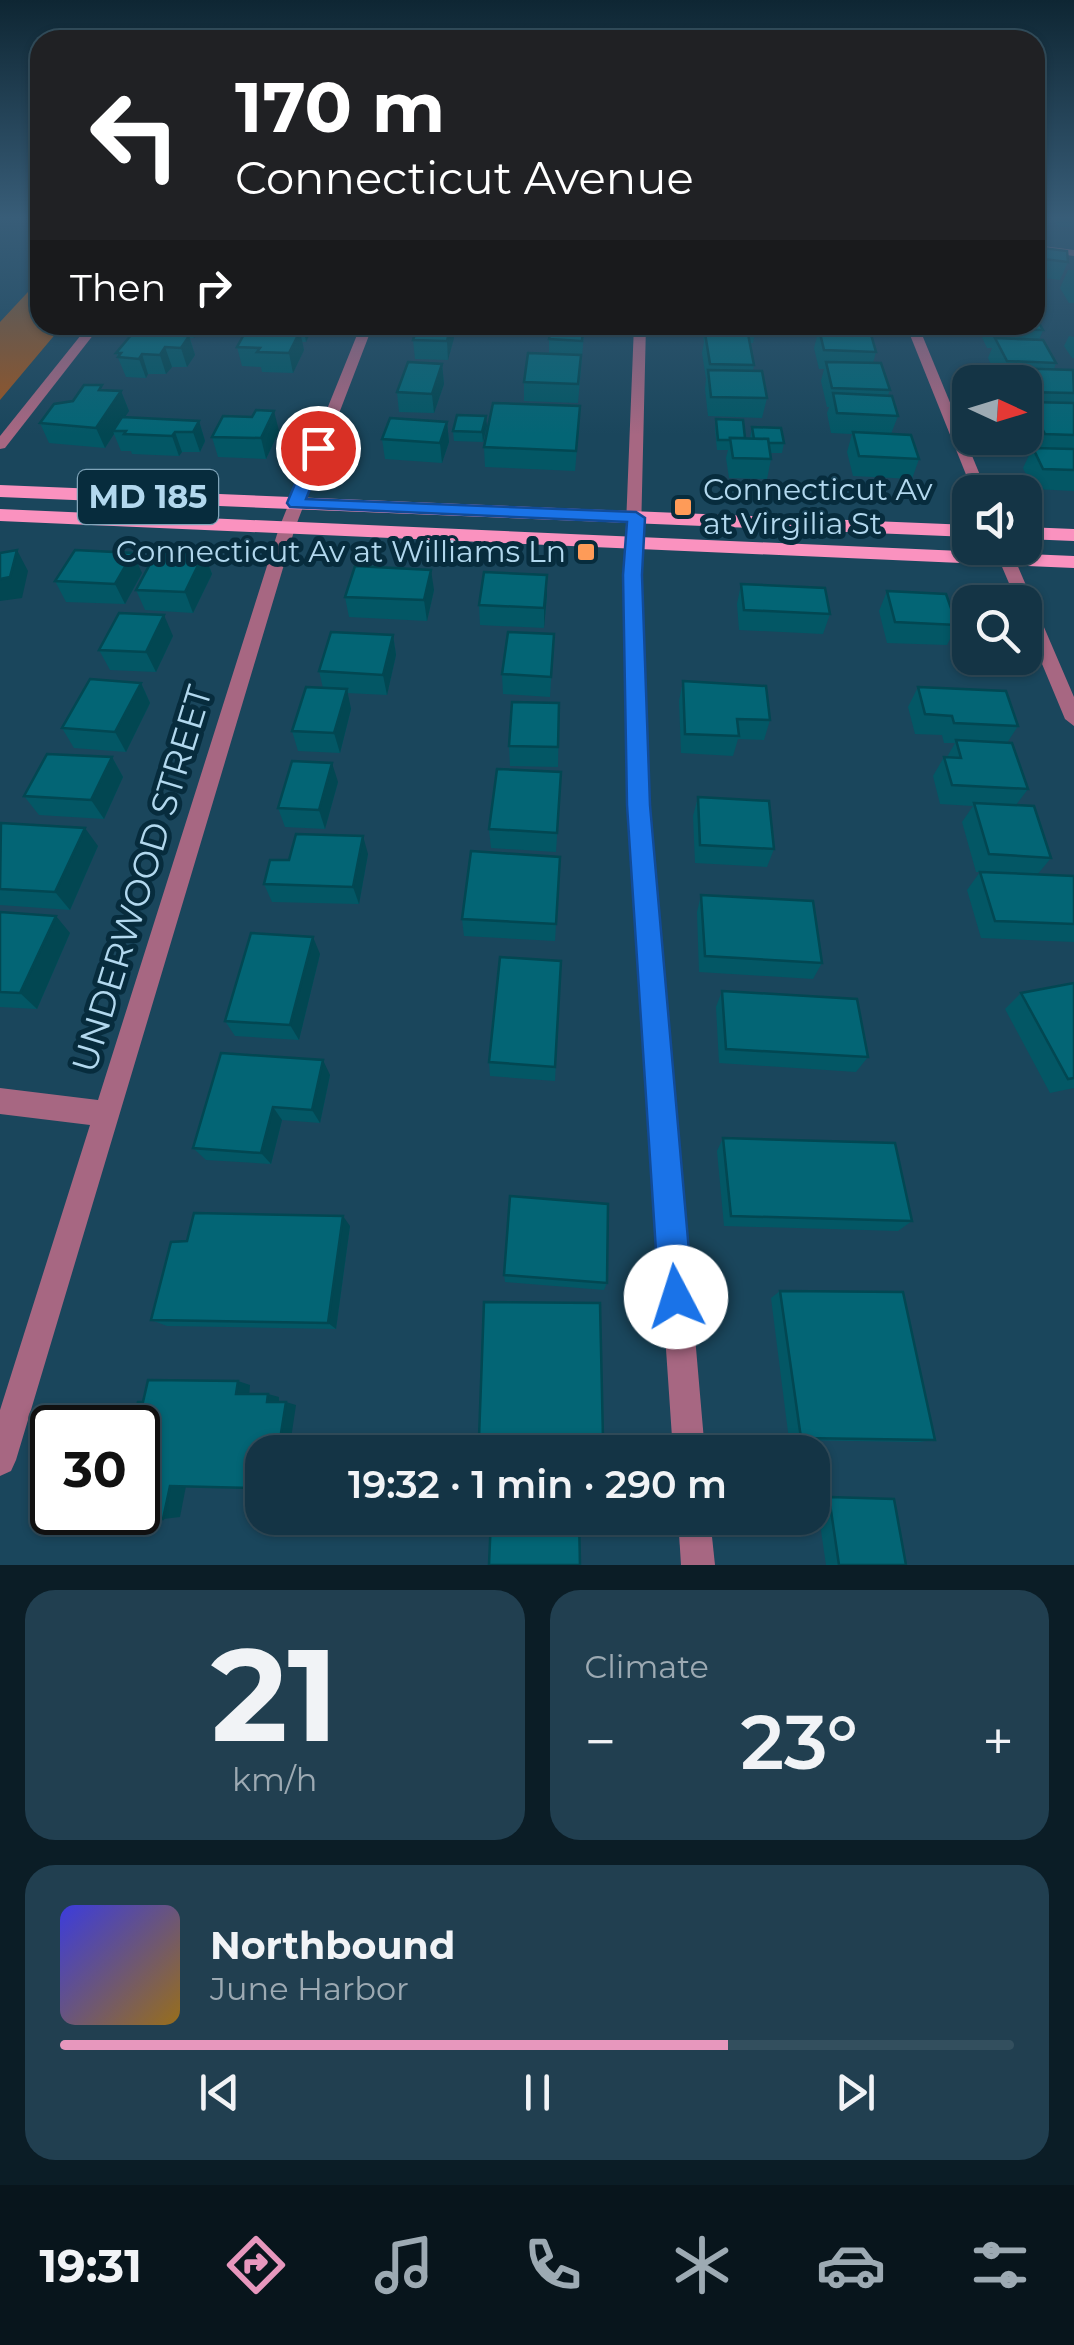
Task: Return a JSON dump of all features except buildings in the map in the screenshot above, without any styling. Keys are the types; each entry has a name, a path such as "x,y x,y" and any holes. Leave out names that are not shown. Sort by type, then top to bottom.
{"main road":[{"name":"MD 185","path":"0,491 952,530"},
{"name":"MD 185","path":"0,515 632,543 952,552"},
{"path":"1042,534 1074,536"},
{"name":"MD 185","path":"1042,558 1074,562"}],"street":[{"path":"0,445 88,335"},
{"name":"UNDERWOOD STREET","path":"0,1460 287,528 363,335"},
{"path":"640,335 636,518 632,543 638,805 688,1435"},
{"path":"916,335 973,475"},
{"path":"1042,644 1074,720"},
{"path":"0,1101 106,1114"},
{"path":"695,1535 698,1565"}],"shaded area":[{"path":"30,290 30,335 55,335 0,400 0,322"}],"place":[{"name":"Connecticut Av at Virgilia St","path":"683,507"},
{"name":"Connecticut Av at Williams Ln","path":"586,552"}],"route":[{"path":"318,448 296,503 636,518 632,575 638,805 676,1297"}]}
